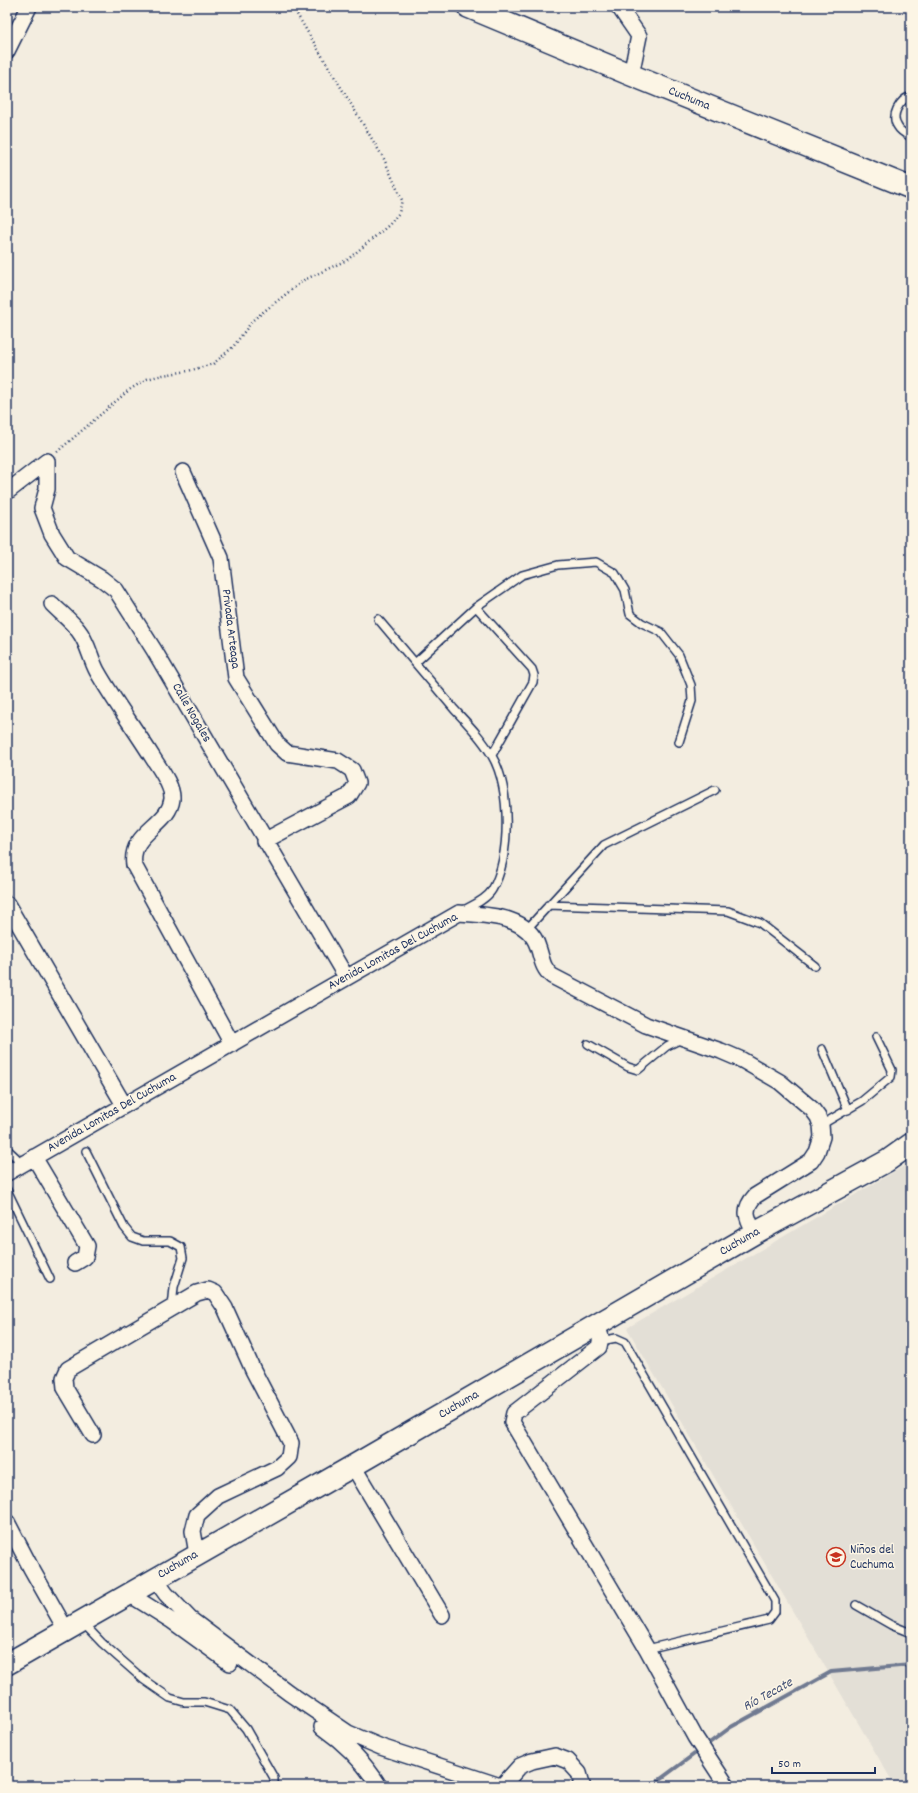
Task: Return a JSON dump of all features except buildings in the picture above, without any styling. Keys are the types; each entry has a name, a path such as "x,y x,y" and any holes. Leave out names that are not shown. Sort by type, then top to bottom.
{"street":[{"path":"20,27 22,7"},
{"path":"7,51 29,7"},
{"name":"Cuchuma","path":"468,7 631,76 911,188"},
{"path":"619,7 639,36 631,76"},
{"path":"7,492 47,461"},
{"name":"Calle Nogales","path":"47,461 47,489 42,508 52,534 67,558 102,579 116,590 154,650 264,841 346,977"},
{"name":"Privada Arteaga","path":"183,472 221,558 236,678 277,744 287,753 338,761 352,770 358,783 349,796 264,841"},
{"path":"52,604 79,630 88,647 97,670 155,760 168,784 172,797 170,806 138,842 134,851 134,865 232,1044"},
{"path":"7,904 124,1106"},
{"name":"Avenida Lomitas Del Cuchuma","path":"7,1173 284,1015 346,977 459,914 479,915 514,922 527,929"},
{"path":"527,929 536,940 544,968 552,976 646,1025 721,1051 768,1075 795,1094 812,1109 818,1117 821,1125 821,1144 811,1161 755,1196 747,1206 748,1219 755,1233"},
{"name":"Cuchuma","path":"7,1664 353,1466 599,1333 755,1233 887,1161 911,1144"},
{"path":"29,1161 87,1246 85,1257 75,1263"},
{"path":"93,1435 65,1388 64,1378 68,1369 197,1294 208,1290 215,1293 225,1308 253,1370 291,1443 289,1457 277,1468 218,1496 197,1515 193,1531 197,1554"},
{"path":"599,1333 598,1347 514,1412 512,1422 647,1649 695,1737 726,1786"},
{"path":"353,1466 442,1615"},
{"path":"7,1522 31,1568 74,1626"},
{"path":"155,1579 166,1594 190,1620 289,1693 348,1733 381,1747 501,1786 520,1766 532,1761 555,1756 568,1761 579,1773 582,1784 580,1786"},
{"path":"129,1594 172,1621 339,1739 363,1763 379,1786"}],"lane":[{"path":"911,96 906,97 897,106 895,117 898,128 911,137"},
{"path":"415,663 476,607 522,575 558,565 596,562 615,573 625,590 630,614 642,623 661,632 679,656 691,685 692,701 679,742"},
{"path":"476,607 532,669 534,675 533,682 492,755"},
{"path":"378,619 492,755 498,769 507,816 505,842 498,876 491,892 459,914"},
{"path":"527,929 604,845 715,790"},
{"path":"548,906 728,911 760,923 815,966"},
{"path":"821,1125 848,1110 891,1077 892,1070 876,1037"},
{"path":"588,1044 628,1067 638,1070 667,1046 683,1038"},
{"path":"822,1049 848,1110"},
{"path":"7,1149 29,1161"},
{"path":"86,1152 124,1228 132,1237 143,1241 170,1241 181,1247 183,1258 174,1287 172,1308"},
{"path":"7,1190 50,1279"},
{"path":"599,1333 625,1342 775,1601 775,1612 769,1620 647,1649"},
{"path":"856,1605 891,1625 911,1633"},
{"path":"74,1626 102,1643 144,1680 170,1698 184,1702 204,1702 230,1710 246,1729 274,1778 274,1786"}],"path":[{"path":"47,461 129,390 147,379 188,371 213,364 232,347 253,320 304,280 347,260 389,226 400,213 402,200 384,158 295,11 290,7"}],"shaded area":[{"name":"Niños del Cuchuma","path":"911,1162 911,1786 895,1786 627,1328"}],"waterway":[{"name":"Río Tecate","path":"651,1786 731,1727 831,1672 911,1665"}],"place":[{"name":"Niños del Cuchuma","path":"836,1557"}]}
